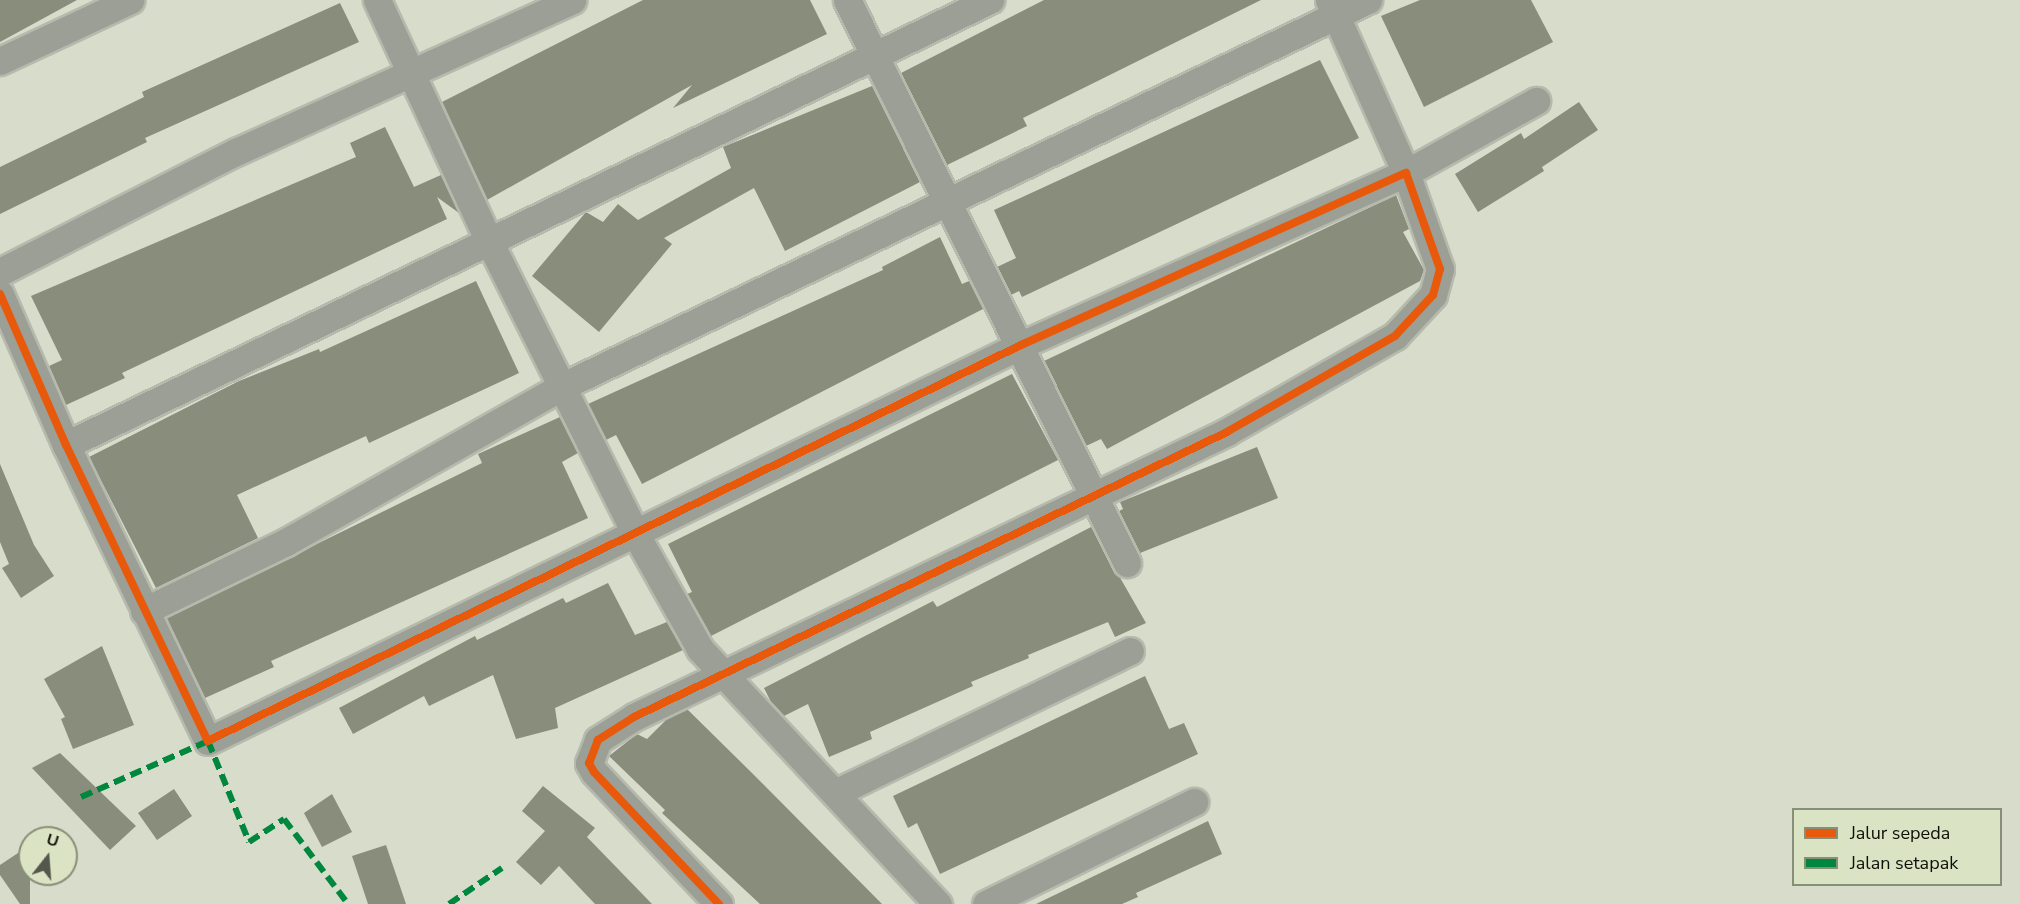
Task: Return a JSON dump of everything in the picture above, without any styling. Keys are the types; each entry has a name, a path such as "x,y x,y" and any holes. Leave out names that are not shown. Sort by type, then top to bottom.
{"street":[{"path":"0,62 130,0"},
{"path":"377,0 489,241 635,533 700,649 837,792 938,904"},
{"path":"0,272 236,152 410,71 572,0"},
{"path":"847,0 873,58 1021,345 1127,563"},
{"path":"66,445 990,0"},
{"path":"144,611 286,542 563,386 948,203 1333,7 1368,0"},
{"path":"719,904 604,785 589,763 598,740 615,727 723,674 1096,497 1227,432 1395,336 1433,295 1440,269 1406,173 1384,132 1333,7"},
{"path":"0,294 66,445 208,741 1021,345 1406,173 1536,101"},
{"path":"837,792 1131,651"},
{"path":"986,904 1194,802"}],"building":[{"path":"0,0 77,0 0,42"},
{"path":"643,0 810,0 827,34 673,108 692,85 487,200 442,102"},
{"path":"1044,0 1261,0 1023,118 1027,126 947,165 901,73"},
{"path":"1420,0 1531,0 1553,42 1424,107 1381,16"},
{"path":"340,3 359,42 145,138 147,142 0,214 0,167 144,97 142,92"},
{"path":"1320,60 1359,138 1022,297 1019,291 1011,295 997,267 1016,258 994,210"},
{"path":"872,86 920,182 785,251 754,188 664,238 672,244 599,332 532,276 586,212 603,222 618,204 638,220 731,168 723,147"},
{"path":"1579,102 1598,130 1542,167 1544,171 1478,212 1455,174 1521,133 1524,139"},
{"path":"385,127 414,187 441,175 459,213 437,197 447,219 122,373 125,378 66,405 49,366 62,360 31,296 356,157 350,143"},
{"path":"1396,195 1409,229 1403,232 1424,270 1420,281 1107,449 1101,439 1086,446 1044,361"},
{"path":"940,237 962,284 969,281 983,309 642,484 616,435 606,440 588,404 883,270 882,267"},
{"path":"476,281 519,373 369,443 366,436 237,495 258,538 156,588 89,457 239,381 319,349 320,352"},
{"path":"1012,374 1058,460 711,636 687,594 692,592 668,544"},
{"path":"560,417 578,453 562,462 588,518 271,661 274,667 205,698 166,618 482,463 478,454"},
{"path":"1257,447 1278,498 1140,553 1119,511 1123,509 1120,502"},
{"path":"0,464 34,545 54,576 21,598 2,568 9,564 0,542"},
{"path":"1091,527 1146,623 1115,637 1108,622 1028,655 1029,658 971,682 973,686 870,732 872,739 829,757 808,704 784,716 771,702 764,688 933,601 937,607"},
{"path":"608,583 635,635 667,622 683,650 555,708 558,728 516,739 493,675 429,706 424,696 353,734 339,708 475,636 477,640 563,598 566,603"},
{"path":"102,646 134,725 73,749 61,719 65,717 44,679"},
{"path":"1145,676 1169,729 1184,723 1198,754 940,874 917,823 908,828 893,796"},
{"path":"687,709 882,904 760,904 662,813 665,810 609,756 637,734 647,739 668,718"},
{"path":"60,753 136,826 110,850 32,768"},
{"path":"543,786 595,828 587,837 652,904 595,904 559,866 541,885 516,862 545,831 522,811"},
{"path":"174,789 192,816 157,840 138,813"},
{"path":"332,794 352,832 322,847 304,813"},
{"path":"1208,821 1222,854 1136,893 1138,897 1122,904 1036,904"},
{"path":"386,845 406,904 368,904 352,856"},
{"path":"18,853 18,886 30,886 30,904 20,904 0,875 0,865"}],"marked path":[{"path":"81,797 208,741 249,842 284,819 348,904"},
{"path":"449,904 502,868"}],"cycle path":[{"path":"0,294 66,445 208,741 1021,345 1406,173 1440,269 1433,295 1395,336 1227,432 634,717 598,740 589,763 594,772 719,904"}]}
